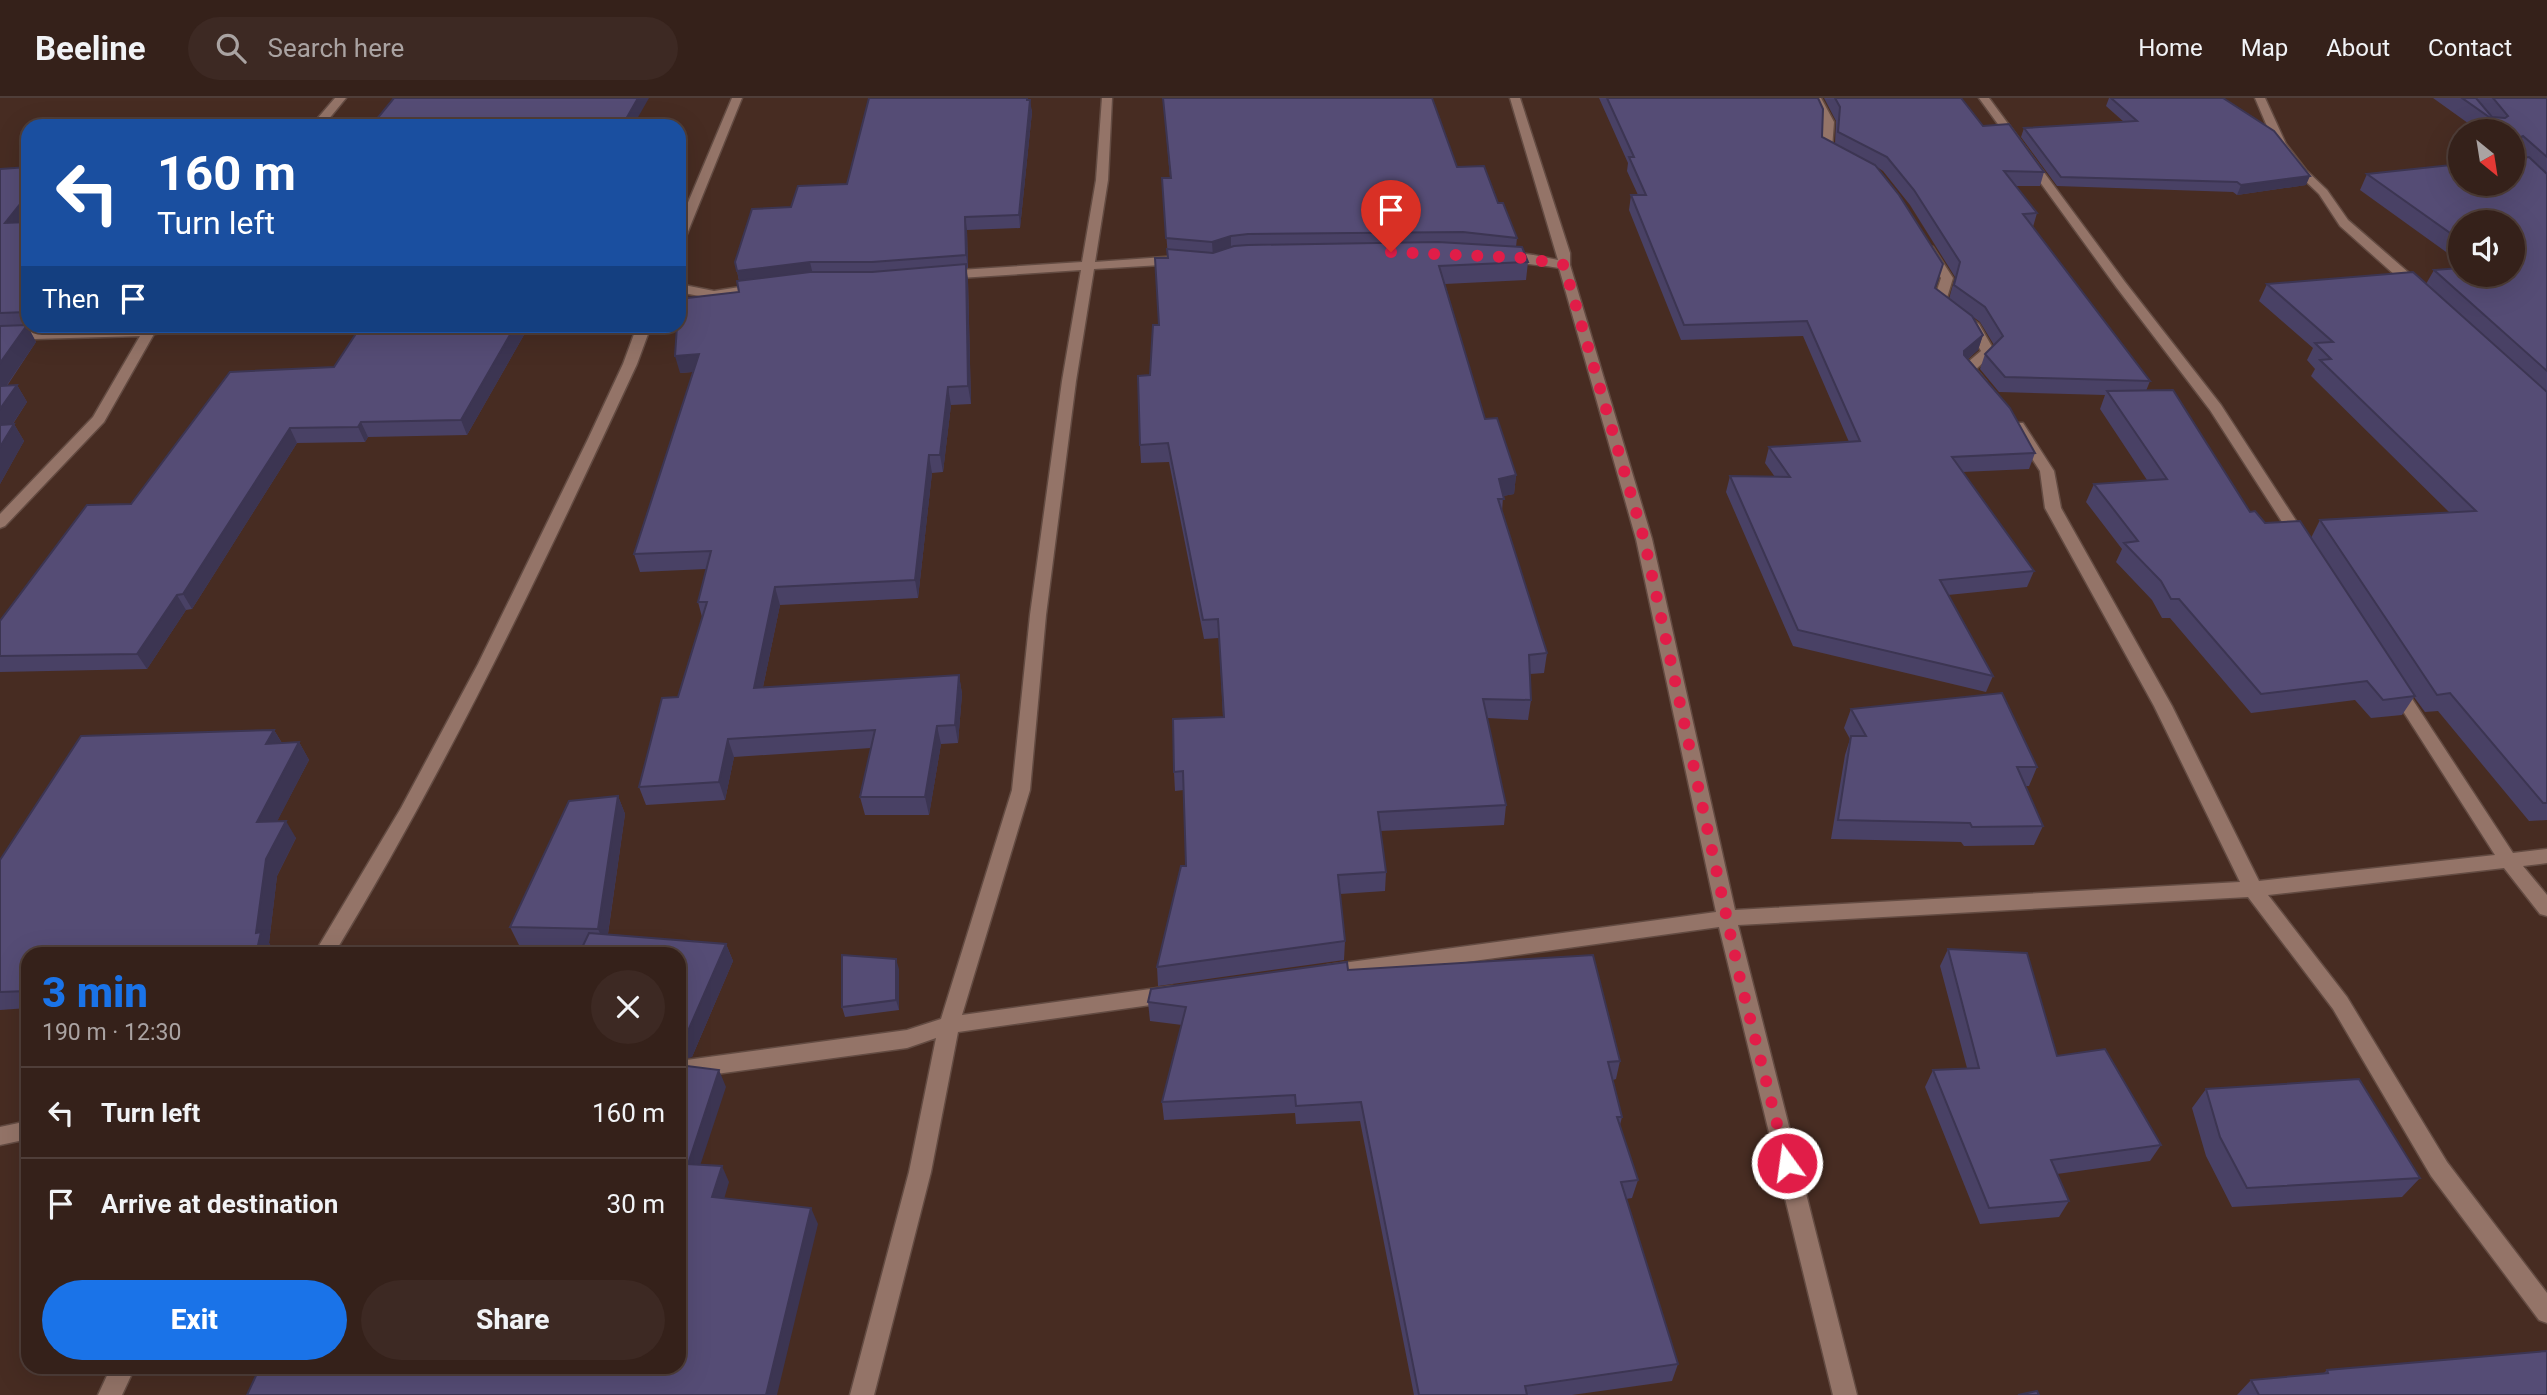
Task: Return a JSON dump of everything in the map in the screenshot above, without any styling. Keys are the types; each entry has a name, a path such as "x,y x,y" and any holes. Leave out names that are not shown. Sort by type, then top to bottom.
{"street":[{"path":"323,119 341,98"},
{"path":"686,222 737,98"},
{"path":"862,1395 919,1172 949,1025 1021,790 1038,615 1069,381 1090,267 1102,180 1107,98"},
{"path":"1515,98 1563,253 1564,265 1644,539 1727,918 1845,1395"},
{"path":"1816,98 1828,122 1826,149 1857,164"},
{"path":"1984,98 2121,285 2216,408 2311,556"},
{"path":"2260,98 2281,145 2302,172 2323,192 2344,223 2428,298"},
{"path":"2525,168 2547,191"},
{"path":"1920,237 1947,278 1939,302 1974,327 1989,352 1968,368 1987,391"},
{"path":"1491,258 1526,258 1564,265"},
{"path":"934,276 1090,267 1140,261 1193,261"},
{"path":"686,289 714,295 777,285"},
{"path":"0,336 71,337 110,333"},
{"path":"0,523 99,419 148,333"},
{"path":"328,947 381,863 502,637 630,364 641,333"},
{"path":"2004,411 2021,430 2047,471 2053,509 2163,706 2253,889 2340,1003 2439,1169 2547,1312"},
{"path":"2387,673 2509,861 2547,909"},
{"path":"1304,976 1727,918 2253,889 2547,856"},
{"path":"686,1069 907,1039 949,1025 1195,991"},
{"path":"0,1136 21,1132"},
{"path":"110,1395 120,1374"}],"building":[{"path":"394,98 638,98 626,119 377,119"},
{"path":"869,98 1030,100 1019,215 965,217 966,255 872,262 810,262 737,271 735,262 752,209 791,207 798,186 847,184"},
{"path":"1163,98 1432,98 1457,167 1484,166 1498,203 1503,203 1517,238 1463,232 1248,234 1212,242 1166,238 1162,178 1171,178"},
{"path":"1607,98 1818,98 1823,109 1822,137 1875,165 1899,195 1943,264 1935,288 1972,316 1983,335 1964,351 1964,355 2010,408 2035,453 1952,457 2034,571 1940,580 1993,676 1798,630 1730,476 1790,477 1769,447 1860,441 1807,321 1684,325 1631,195 1646,195 1629,157 1634,157"},
{"path":"1835,98 1961,98 1983,126 2009,124 2044,172 2004,171 2037,213 2023,214 2150,381 2005,377 1985,354 2003,336 1985,307 1954,285 1960,262 1914,190 1887,157 1838,132 1840,107"},
{"path":"2111,98 2223,98 2274,131 2310,176 2241,185 2237,182 2061,177 2024,128 2137,121"},
{"path":"2462,98 2476,98 2492,117 2505,118 2508,116 2493,98 2547,98 2547,157 2525,138 2525,119 2492,119"},
{"path":"2529,157 2547,174 2547,371 2453,287 2525,287 2525,210 2448,210 2448,231 2367,174 2448,165 2448,196 2525,196 2525,158"},
{"path":"21,168 21,203 5,223 21,222 21,312 0,313 0,169"},
{"path":"1438,242 1522,247 1528,262 1439,266 1485,419 1497,418 1516,475 1499,479 1504,499 1498,499 1547,653 1529,655 1531,700 1483,699 1506,805 1378,812 1386,872 1338,875 1345,941 1157,967 1181,866 1186,866 1183,771 1174,772 1173,719 1224,717 1218,619 1203,620 1168,443 1140,445 1138,376 1150,375 1153,325 1159,325 1155,258 1168,258 1167,249 1213,253 1234,246 1248,245"},
{"path":"966,264 968,386 948,387 940,455 929,455 915,580 775,587 754,688 959,675 955,725 937,726 925,797 860,797 875,730 728,739 719,782 639,787 662,698 678,697 707,602 698,602 711,551 634,554 699,354 675,356 677,333 686,333 686,298 739,292 737,281 810,272 872,272"},
{"path":"2448,269 2448,283 2434,270"},
{"path":"2413,272 2547,392 2547,803 2543,803 2450,693 2437,695 2320,520 2476,511 2320,360 2331,359 2315,343 2333,342 2267,284"},
{"path":"21,325 21,333 0,363 0,326"},
{"path":"356,333 511,333 461,420 361,422 358,427 290,428 183,594 177,595 137,654 0,656 0,621 87,505 131,504 230,372 334,367"},
{"path":"17,385 0,409 0,386"},
{"path":"2173,390 2250,512 2255,511 2265,523 2300,521 2415,696 2383,700 2367,681 2261,694 2179,599 2171,599 2161,581 2124,543 2138,541 2094,484 2167,479 2107,391"},
{"path":"14,424 0,447 0,425"},
{"path":"2002,693 2037,767 2017,767 2043,826 1972,827 1970,823 1838,820 1851,736 1866,736 1851,709"},
{"path":"274,730 266,744 299,742 257,822 286,821 266,859 256,933 261,932 258,947 21,947 21,991 0,992 0,860 81,736"},
{"path":"618,796 598,929 510,927 569,801"},
{"path":"589,933 726,944 686,1035 686,947 582,947"},
{"path":"1948,949 2027,953 2057,1056 2105,1049 2161,1145 2051,1160 2069,1201 1989,1208 1933,1070 1979,1068"},
{"path":"842,955 896,959 896,1000 842,1007"},
{"path":"1593,955 1620,1061 1608,1062 1622,1117 1617,1117 1638,1180 1621,1182 1678,1364 1525,1386 1527,1395 1419,1395 1361,1102 1296,1106 1295,1095 1162,1102 1186,1007 1148,1002 1151,989 1347,962 1348,970"},
{"path":"686,1066 719,1070 688,1164 722,1166 712,1197 811,1208 766,1395 247,1395 257,1374 686,1374"},
{"path":"2359,1079 2420,1178 2247,1188 2220,1137 2206,1089"},
{"path":"2547,1351 2547,1395 2259,1395 2251,1380 2328,1373 2327,1370"},
{"path":"2037,1391 2039,1395 2018,1395"}],"route":[{"path":"1391,252 1418,255 1463,253 1491,258 1526,258 1564,265 1644,539 1741,983 1787,1163"}]}
